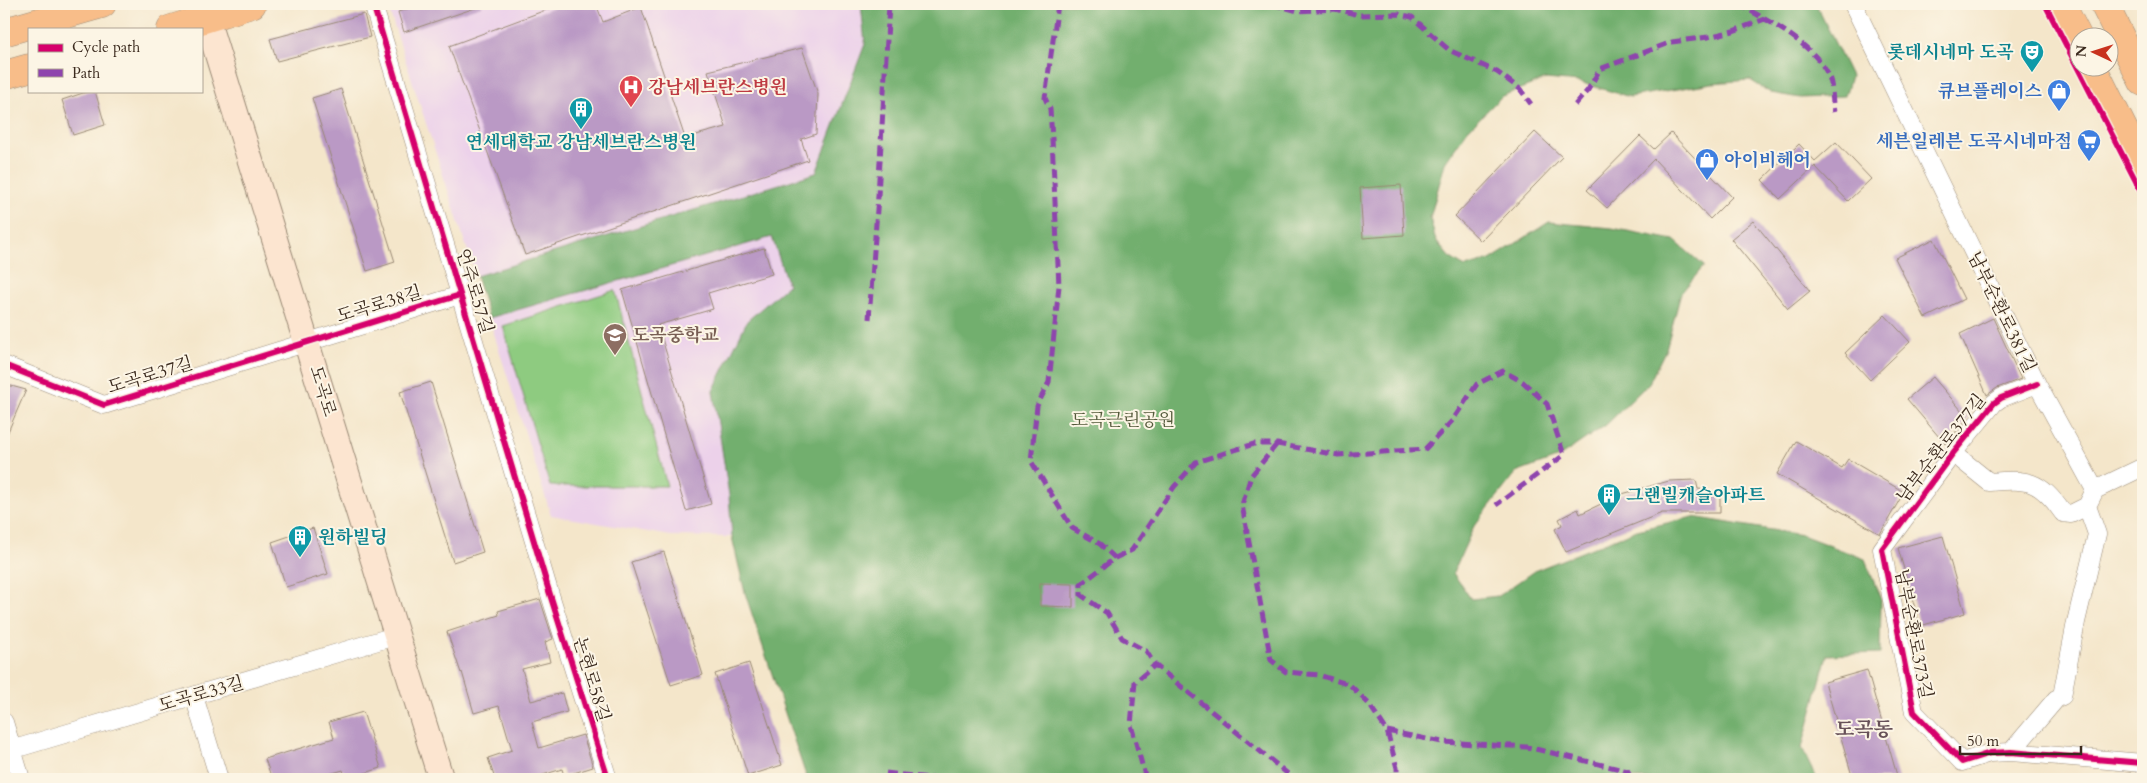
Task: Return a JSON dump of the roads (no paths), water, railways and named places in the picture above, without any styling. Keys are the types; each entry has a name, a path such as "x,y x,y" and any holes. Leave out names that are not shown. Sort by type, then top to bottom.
{"main road":[{"path":"4,32 102,4"},
{"path":"173,28 204,11 252,4"},
{"path":"2061,4 2073,28"},
{"path":"2104,4 2143,82"},
{"name":"도곡로","path":"204,11 308,342 441,779"},
{"path":"4,75 28,68"},
{"path":"2098,78 2143,168"}],"street":[{"name":"언주로57길","path":"373,4 548,588"},
{"name":"남부순환로381길","path":"1853,4 2037,384 2095,490"},
{"name":"도곡로38길","path":"308,342 460,295"},
{"name":"도곡로37길","path":"4,365 104,405 308,342"},
{"name":"남부순환로377길","path":"1882,549 1953,453 1994,402 2037,384"},
{"path":"1953,453 1989,482 2029,481 2036,484 2055,502 2063,513 2070,514 2087,506 2095,490 2143,467"},
{"path":"2011,752 2056,699 2062,696 2076,622 2097,534 2087,506"},
{"name":"남부순환로373길","path":"1882,549 1914,712 1962,762 1990,753 2011,752 2143,763"},
{"name":"논현로58길","path":"548,588 608,779"},
{"name":"도곡로33길","path":"8,751 398,635"},
{"path":"194,696 219,779"},
{"path":"4,722 8,751 21,779"}],"place":[{"name":"롯데시네마 도곡","path":"2032,73"},
{"name":"강남세브란스병원","path":"631,108"},
{"name":"큐브플레이스","path":"2059,112"},
{"name":"연세대학교 강남세브란스병원","path":"581,130"},
{"name":"세븐일레븐 도곡시네마점","path":"2089,162"},
{"name":"아이비헤어","path":"1707,181"},
{"name":"도곡중학교","path":"615,356"},
{"name":"그랜빌캐슬아파트","path":"1609,516"},
{"name":"원하빌딩","path":"300,558"}],"district":[{"name":"도곡동","path":"1864,729"}],"park label":[{"name":"도곡근린공원","path":"1123,420"}]}
